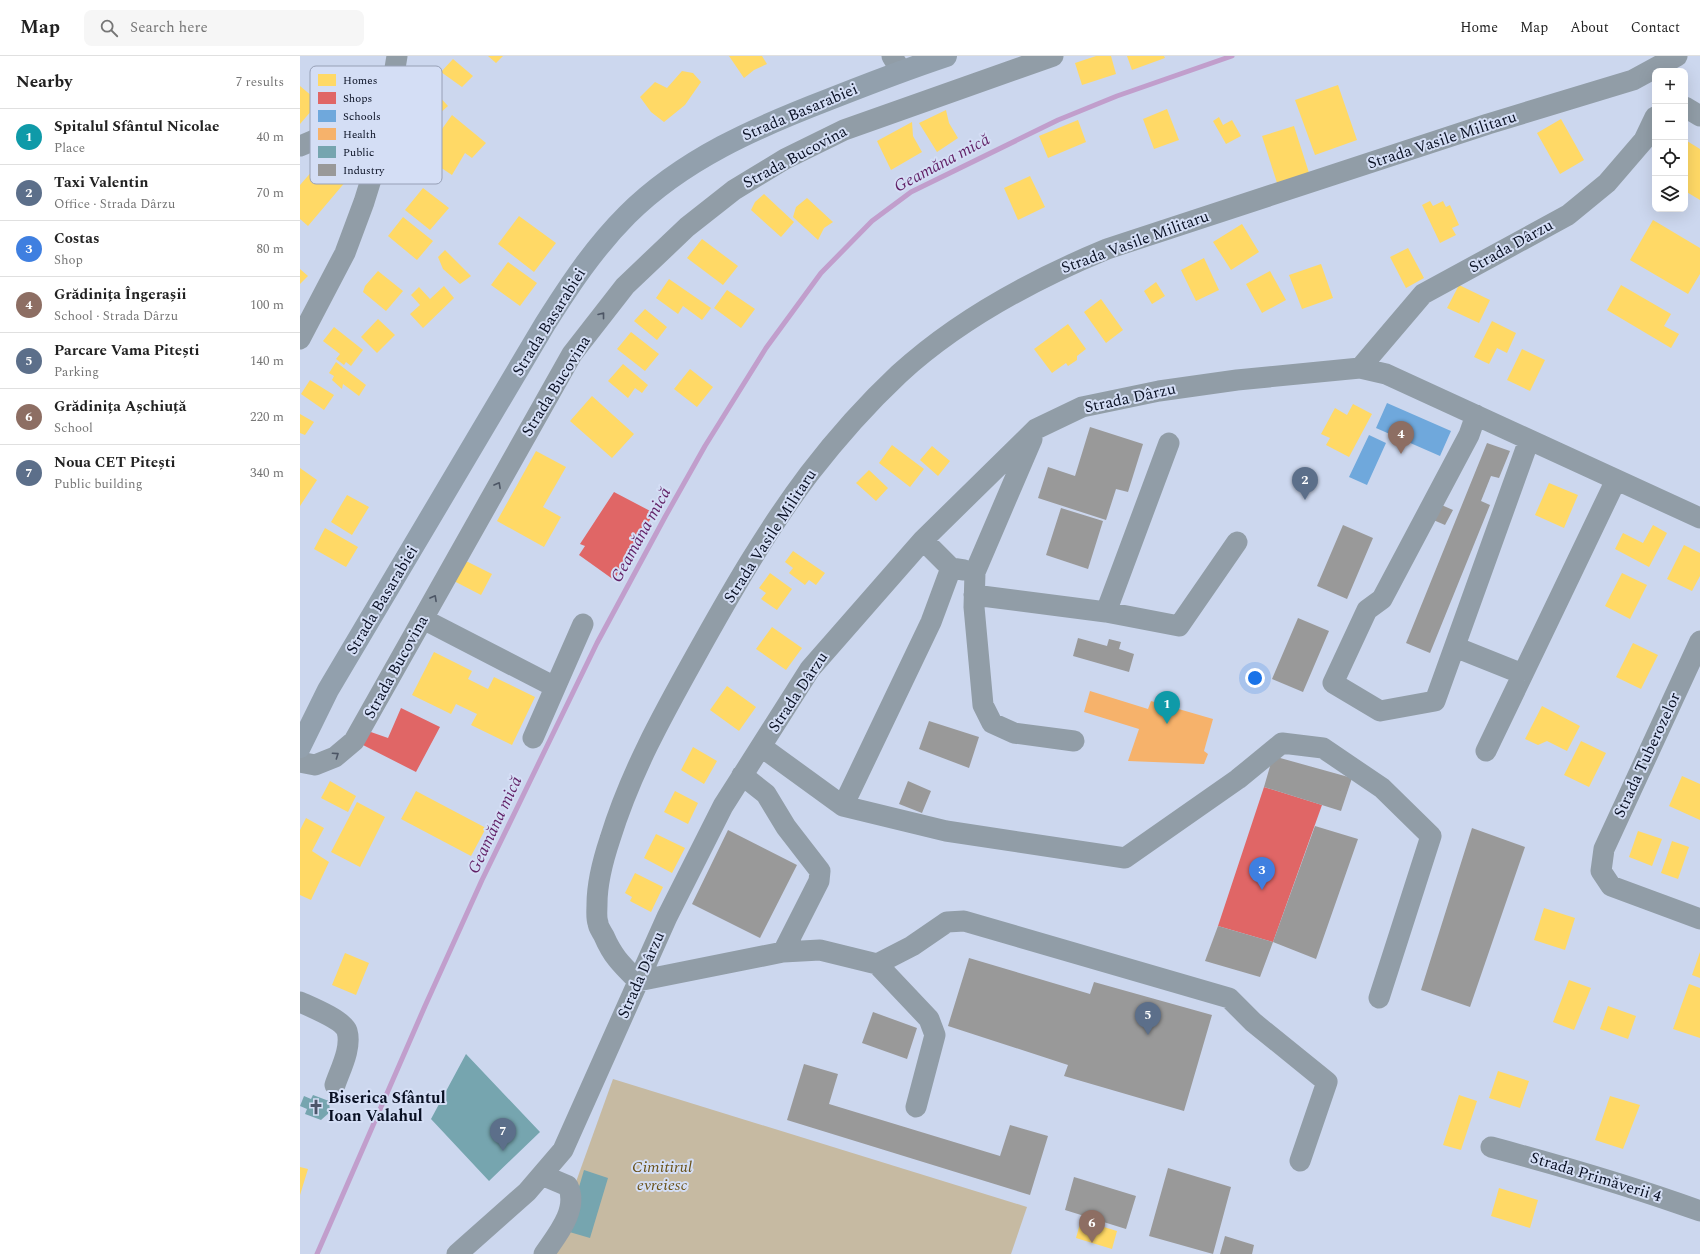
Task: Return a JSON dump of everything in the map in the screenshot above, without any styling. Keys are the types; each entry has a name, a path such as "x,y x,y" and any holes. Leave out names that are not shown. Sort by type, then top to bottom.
{"main road":[{"name":"Strada Basarabiei","path":"300,747 328,690 541,331 574,279 596,250 627,215 671,178 718,148 770,122 896,64 946,56"}],"street":[{"path":"396,66 398,56"},
{"name":"Strada Bucovina","path":"300,762 315,765 335,757 354,741 572,354 625,286 687,227 734,190 785,159 844,130 1021,61 1054,56"},
{"name":"Strada Vasile Militaru","path":"638,982 613,956 598,923 597,893 603,861 619,808 642,755 714,622 783,510 810,472 835,442 900,374 946,336 1012,292 1057,269 1107,249 1481,126 1633,80 1674,62"},
{"path":"1688,109 1700,116"},
{"name":"Strada Dârzu","path":"1360,368 1423,294 1568,215 1607,183 1644,140 1652,123"},
{"path":"300,146 310,142"},
{"path":"300,339 345,253 370,184"},
{"name":"Strada Dârzu","path":"457,1254 527,1192 563,1150 666,917 723,806 810,669 923,540 1036,429 1082,407 1159,390 1237,380 1360,368 1386,374 1700,518"},
{"path":"1476,415 1469,435 1382,598 1367,610 1334,683 1380,711 1435,701 1529,440"},
{"path":"1036,429 975,572 974,595 983,705 992,723 1014,733 1074,741"},
{"path":"1106,612 1169,443"},
{"path":"1486,751 1616,480"},
{"path":"923,540 951,568 975,572"},
{"path":"974,595 1106,612 1179,626 1236,542"},
{"path":"843,806 931,622 951,568"},
{"path":"423,619 555,687"},
{"path":"533,738 583,624"},
{"name":"Strada Tuberozelor","path":"1700,641 1604,849 1601,871 1611,886 1700,919"},
{"path":"1454,646 1516,671 1525,670"},
{"path":"760,749 770,753 843,806 946,831 1126,858 1238,779 1282,743 1323,748 1382,788 1431,836 1380,998"},
{"path":"742,775 766,794 786,827 820,871 819,881 783,952"},
{"path":"877,964 912,946 947,922 964,921 1229,998 1253,1022 1327,1082 1300,1161"},
{"path":"638,982 783,952 820,950 877,964 929,1019 935,1034 916,1107"},
{"path":"300,1002 339,1021 347,1031 347,1050 335,1085"},
{"name":"Strada Primăverii 4","path":"1491,1147 1578,1170 1640,1189 1700,1211"},
{"path":"542,1175 568,1186 572,1201 563,1226 544,1254"}],"green space":[{"name":"Cimitirul evreiesc","path":"613,1079 1027,1207 1011,1254 550,1254"}],"building: Homes":[{"path":"488,56 503,56 496,63"},
{"path":"729,56 762,56 767,64 754,70 744,78"},
{"path":"1096,56 1111,56 1116,74 1082,85 1075,63"},
{"path":"1127,56 1164,56 1165,58 1132,70"},
{"path":"453,59 473,76 462,87 442,73"},
{"path":"682,71 693,73 701,82 685,105 664,122 651,112 640,97 655,82 667,88"},
{"path":"1338,85 1357,140 1315,155 1295,100"},
{"path":"300,86 310,94 310,112 300,124"},
{"path":"442,99 448,106 442,111"},
{"path":"1167,109 1179,140 1154,149 1143,119"},
{"path":"946,110 949,123 958,138 937,152 919,123"},
{"path":"452,115 486,143 472,158 465,153 452,175 442,168 442,129"},
{"path":"1219,117 1223,125 1232,120 1241,136 1226,144 1213,121"},
{"path":"1561,119 1584,160 1560,174 1537,133"},
{"path":"1078,120 1086,142 1048,158 1039,136"},
{"path":"912,122 913,136 922,152 891,170 877,141"},
{"path":"1294,126 1310,176 1278,186 1262,136"},
{"path":"1688,142 1700,149 1700,200 1688,193"},
{"path":"310,174 310,184 344,184 308,226 300,219 300,185"},
{"path":"1030,176 1045,207 1018,220 1004,188"},
{"path":"423,188 449,208 430,230 405,210"},
{"path":"764,194 794,222 781,237 751,210 755,202"},
{"path":"807,198 833,222 824,228 818,240 793,217 796,207"},
{"path":"1430,201 1433,206 1443,201 1446,207 1450,205 1459,225 1452,228 1456,235 1440,243 1422,205"},
{"path":"519,216 556,243 534,272 498,244"},
{"path":"403,217 433,241 417,260 388,236"},
{"path":"1653,220 1700,248 1700,274 1688,294 1630,260"},
{"path":"1242,224 1259,252 1231,270 1213,242"},
{"path":"702,239 738,266 723,285 687,258"},
{"path":"1408,248 1424,278 1406,288 1390,257"},
{"path":"445,250 471,276 460,284 443,269 438,257"},
{"path":"1204,258 1219,290 1196,301 1181,270"},
{"path":"508,262 537,283 520,306 491,285"},
{"path":"1321,264 1333,298 1302,309 1289,275"},
{"path":"300,269 308,276 300,284"},
{"path":"378,271 403,291 386,311 363,292 365,286"},
{"path":"1270,271 1286,300 1262,313 1246,284"},
{"path":"669,279 711,308 702,320 683,306 678,314 656,298"},
{"path":"1156,282 1165,296 1152,304 1144,291"},
{"path":"1459,285 1490,300 1479,323 1447,308"},
{"path":"1621,285 1671,314 1664,326 1679,334 1671,348 1607,310"},
{"path":"444,286 454,298 423,328 410,314 420,305 411,295 419,287 430,299"},
{"path":"727,290 755,309 741,328 714,308"},
{"path":"1101,299 1123,330 1106,343 1084,312"},
{"path":"645,309 667,327 657,340 634,321"},
{"path":"378,319 395,335 377,353 361,337"},
{"path":"1492,321 1516,333 1507,353 1497,348 1489,364 1474,357"},
{"path":"1068,324 1086,349 1077,356 1077,360 1068,366 1066,363 1052,373 1034,349"},
{"path":"334,327 363,350 351,366 346,362 344,365 336,359 340,354 323,341"},
{"path":"631,332 659,354 645,371 617,349"},
{"path":"1522,349 1545,360 1530,391 1507,380"},
{"path":"336,362 366,385 359,396 343,384 342,389 332,380 334,376 329,373"},
{"path":"623,364 648,385 642,393 635,388 628,398 608,381"},
{"path":"690,369 713,387 697,407 674,389"},
{"path":"310,380 334,395 324,410 301,394"},
{"path":"592,396 634,434 612,458 570,421"},
{"path":"1353,404 1372,414 1349,457 1326,445 1330,438 1321,434 1335,408 1347,415"},
{"path":"300,414 314,422 305,435 300,433"},
{"path":"892,445 924,469 910,487 879,463"},
{"path":"932,446 950,461 938,476 920,460"},
{"path":"536,451 566,467 543,507 561,517 544,547 497,521"},
{"path":"300,468 317,480 300,506"},
{"path":"869,470 888,488 876,501 856,483"},
{"path":"1549,483 1578,495 1564,528 1535,515"},
{"path":"347,495 369,507 352,535 331,522"},
{"path":"1653,525 1667,533 1649,567 1615,549 1623,533 1643,543"},
{"path":"325,528 358,547 346,567 314,549"},
{"path":"1684,545 1700,553 1700,576 1692,591 1667,579"},
{"path":"793,551 825,573 816,585 809,580 805,585 789,573 793,568 785,562"},
{"path":"462,559 492,574 481,595 452,580"},
{"path":"770,573 792,589 777,610 761,599 766,593 759,588"},
{"path":"1622,573 1647,585 1630,619 1605,606"},
{"path":"772,627 802,648 786,670 756,649"},
{"path":"1633,643 1658,655 1641,689 1616,677"},
{"path":"434,652 472,671 468,679 488,689 494,677 535,697 512,745 471,725 477,714 456,704 451,714 412,695"},
{"path":"727,686 756,707 739,731 710,710"},
{"path":"1542,706 1580,726 1567,751 1547,741 1538,745 1525,739"},
{"path":"1581,741 1606,753 1589,787 1564,775"},
{"path":"693,747 717,761 704,784 681,770"},
{"path":"1682,776 1700,784 1700,820 1669,806"},
{"path":"330,781 356,796 348,812 321,798"},
{"path":"416,791 486,828 471,856 401,819"},
{"path":"675,791 698,803 688,824 664,812"},
{"path":"357,802 385,817 360,867 331,852"},
{"path":"306,818 324,828 312,851 329,862 311,900 300,895 300,830"},
{"path":"1638,831 1662,839 1652,866 1629,857"},
{"path":"656,834 685,848 672,873 644,858"},
{"path":"1672,841 1689,847 1678,879 1661,873"},
{"path":"635,873 663,887 651,912 630,901 632,897 625,893"},
{"path":"1544,908 1575,918 1565,950 1534,940"},
{"path":"1700,952 1700,978 1692,975"},
{"path":"345,953 369,963 356,995 332,985"},
{"path":"1569,980 1591,988 1574,1030 1553,1022"},
{"path":"1689,984 1700,988 1700,1038 1673,1029"},
{"path":"1608,1006 1636,1016 1628,1039 1600,1029"},
{"path":"1498,1071 1529,1081 1520,1108 1489,1098"},
{"path":"1459,1095 1477,1101 1461,1150 1443,1145"},
{"path":"1610,1096 1640,1105 1623,1149 1595,1140"},
{"path":"300,1167 308,1169 300,1195"},
{"path":"1499,1188 1538,1200 1530,1228 1491,1216"},
{"path":"1081,1220 1117,1231 1112,1249 1076,1238"}],"building: Shops":[{"path":"614,492 654,513 614,580 579,555 585,546 580,544"},
{"path":"401,708 440,727 416,772 361,744 368,731 388,738"},
{"path":"1264,787 1322,805 1273,942 1218,926"}],"building: Schools":[{"path":"1387,403 1451,431 1440,456 1376,428"},
{"path":"1369,435 1386,443 1367,485 1349,477"}],"building: Health":[{"path":"1090,691 1148,709 1151,701 1213,719 1204,751 1208,754 1204,764 1128,761 1139,729 1084,712"}],"building: Public":[{"path":"466,1054 540,1132 489,1181 431,1119"},
{"path":"313,1095 329,1101 330,1112 321,1120 305,1114 307,1109 300,1106 304,1096 311,1099"},
{"path":"584,1170 608,1178 590,1238 566,1231"}],"building: Industry":[{"path":"1090,427 1143,444 1128,492 1116,489 1106,520 1038,498 1048,467 1075,476"},
{"path":"1487,443 1510,451 1499,478 1491,476 1481,501 1490,505 1430,653 1406,643"},
{"path":"1437,503 1453,510 1445,525 1431,519"},
{"path":"1061,508 1103,521 1088,569 1046,555"},
{"path":"1343,525 1373,538 1347,599 1317,586"},
{"path":"1298,618 1329,631 1303,692 1272,679"},
{"path":"1078,638 1107,646 1109,639 1121,642 1119,649 1134,654 1129,672 1073,656"},
{"path":"929,721 979,737 969,768 919,749"},
{"path":"1273,756 1352,778 1341,811 1264,787"},
{"path":"908,781 931,791 922,813 899,804"},
{"path":"1315,826 1358,839 1316,959 1273,942"},
{"path":"1472,828 1525,847 1470,1007 1421,990"},
{"path":"728,830 797,865 760,938 692,904"},
{"path":"1218,926 1273,942 1260,977 1205,961"},
{"path":"969,958 1090,994 1094,982 1212,1015 1184,1111 1064,1076 1068,1065 948,1026"},
{"path":"873,1012 917,1028 907,1059 862,1043"},
{"path":"804,1064 838,1074 829,1104 1000,1156 1010,1125 1048,1136 1030,1195 787,1120"},
{"path":"1168,1168 1231,1187 1213,1254 1149,1236"},
{"path":"1074,1177 1136,1196 1126,1229 1065,1210"},
{"path":"1225,1236 1254,1245 1252,1254 1220,1254"}],"waterway":[{"name":"Geamăna mică","path":"317,1254 425,1006 482,880 597,643 705,446 766,348 821,273 872,221 911,192 1058,120 1117,96 1232,56"}],"place":[{"name":"Grădinița Îngerașii","path":"1401,454"},
{"name":"Taxi Valentin","path":"1305,500"},
{"name":"Spitalul Sfântul Nicolae","path":"1167,724"},
{"name":"Costas","path":"1262,890"},
{"name":"Parcare Vama Pitești","path":"1148,1035"},
{"name":"Biserica Sfântul Ioan Valahul","path":"316,1107"},
{"name":"Noua CET Pitești","path":"503,1151"},
{"name":"Grădinița Așchiuță","path":"1092,1243"}]}
